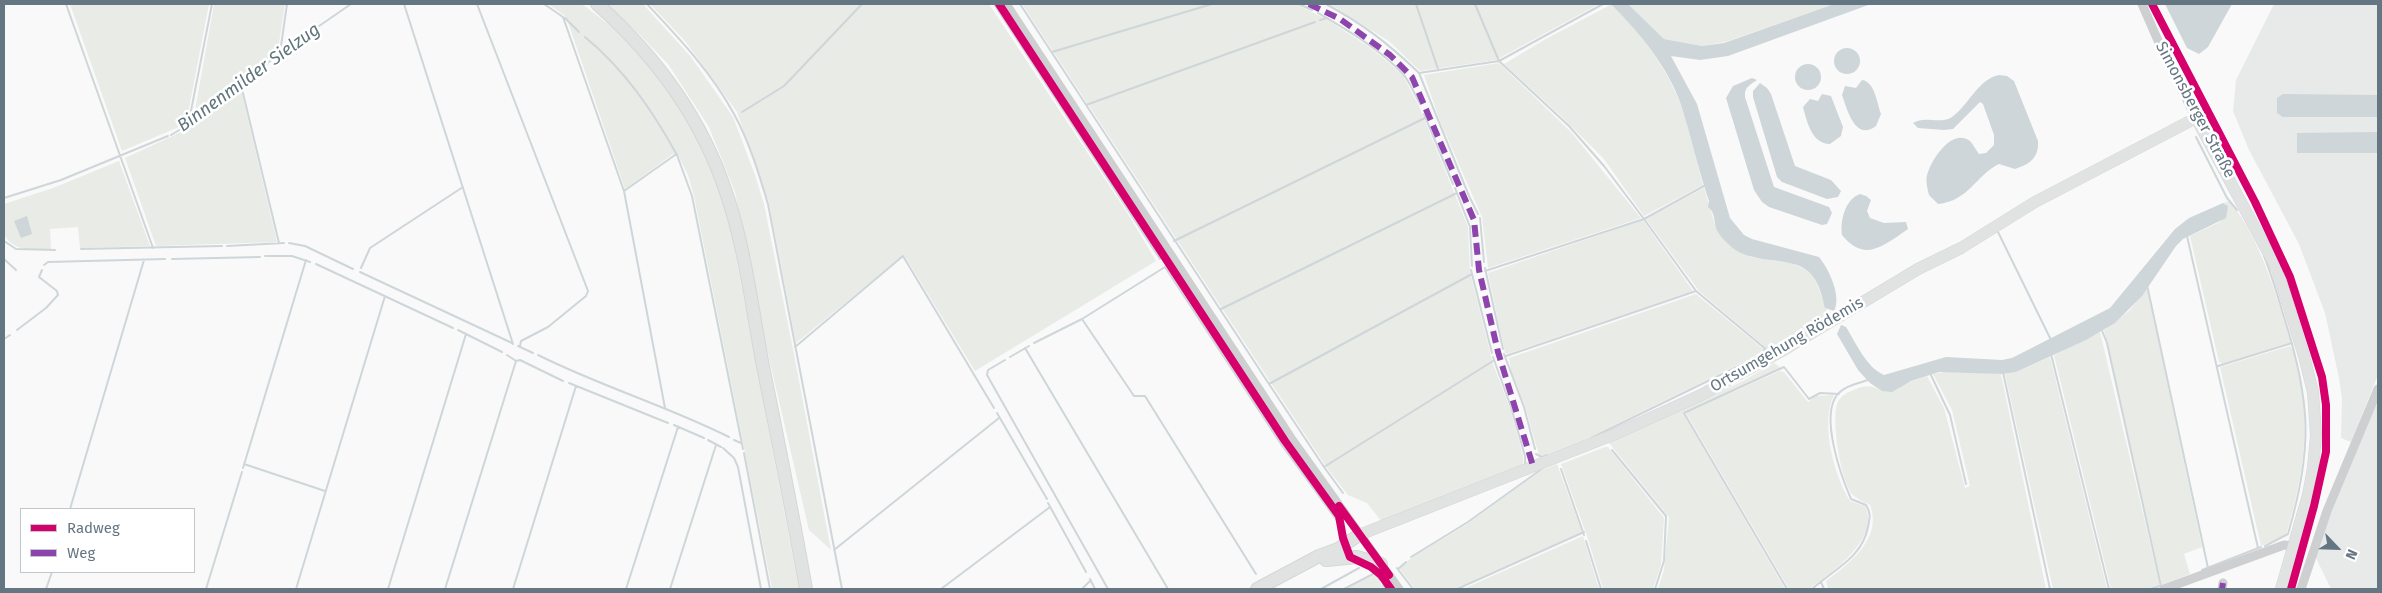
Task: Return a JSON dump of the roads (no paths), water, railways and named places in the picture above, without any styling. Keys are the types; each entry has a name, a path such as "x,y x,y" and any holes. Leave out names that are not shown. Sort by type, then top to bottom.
{"highway":[{"path":"597,4 640,45 671,83 698,126 727,193 741,251 806,589"},
{"path":"1258,589 1319,556 1343,538 1359,535"},
{"path":"1295,570 1346,556 1369,559 1381,564"},
{"path":"802,567 813,589"}],"main road":[{"name":"Ortsumgehung Rödemis","path":"1359,535 1613,435 1699,396 1780,352 1918,269 1961,248 2035,202 2196,118"},
{"name":"Simonsberger Straße","path":"2196,118 2277,269 2310,376 2316,410 2313,468 2308,495 2281,589"}],"street":[{"path":"1006,4 1291,438 1399,589"},
{"name":"Simonsberger Straße","path":"2142,4 2163,52 2196,118"},
{"path":"2301,589 2327,511 2378,389"},
{"path":"2164,589 2284,545 2293,546"}],"waterway":[{"path":"66,4 153,248"},
{"path":"188,126 212,4"},
{"path":"280,53 287,4"},
{"name":"Binnenmilder Sielzug","path":"171,135 202,116 280,53 351,4"},
{"path":"404,4 513,344"},
{"path":"477,4 588,291 586,296 548,327 521,341 520,346"},
{"path":"544,4 563,17 624,191 665,408"},
{"path":"647,4 683,43 716,84 739,124 757,169 768,204 842,589"},
{"path":"742,112 784,86 862,4"},
{"path":"994,4 1160,259"},
{"path":"1020,4 1269,384"},
{"path":"1052,52 1212,4"},
{"path":"1299,4 1312,10"},
{"name":"Binnenmilder Sielzug","path":"1326,4 1375,35 1419,73 1499,61 1603,4"},
{"path":"1416,4 1438,69"},
{"path":"1475,4 1499,61 1569,126 1604,166 1644,219 1485,271"},
{"path":"1318,13 1363,40 1384,56 1406,77 1420,104"},
{"path":"565,18 579,32"},
{"path":"1320,20 1327,18"},
{"path":"1086,105 1315,22"},
{"path":"585,37 613,63 637,92 658,122 677,155"},
{"path":"1419,73 1478,214"},
{"path":"241,85 279,243"},
{"path":"1424,114 1453,184"},
{"path":"1174,241 1425,118"},
{"name":"Binnenmilder Sielzug","path":"4,198 61,180 168,136"},
{"path":"2196,137 2227,198 2237,210"},
{"path":"624,191 677,155 692,196 743,449"},
{"path":"1704,186 1644,219 1696,291 1768,351"},
{"path":"361,268 370,248 463,187"},
{"path":"1455,188 1470,227 1472,266"},
{"path":"1221,309 1457,193"},
{"path":"1480,218 1484,262"},
{"path":"1998,232 2051,340"},
{"path":"2187,236 2258,548"},
{"path":"4,241 16,249 55,250"},
{"path":"227,246 284,243"},
{"path":"289,243 305,246 353,269"},
{"path":"81,249 222,246"},
{"path":"265,256 292,256 310,262"},
{"path":"795,347 903,256 994,408"},
{"path":"2264,256 2275,286 2300,375 2306,425 2302,476 2288,534 2265,546"},
{"path":"172,259 260,257"},
{"path":"4,259 16,270"},
{"path":"44,265 48,262 165,259"},
{"path":"70,508 144,260"},
{"path":"243,468 306,260"},
{"path":"316,264 453,328"},
{"path":"1034,343 1082,319 1165,267 1281,444 1338,522"},
{"path":"1485,268 1503,349"},
{"path":"17,330 46,308 58,295 57,291 39,277 42,270"},
{"path":"1471,270 1492,353"},
{"path":"360,272 512,343"},
{"path":"1472,274 1269,384 1324,467 1493,361"},
{"path":"2147,285 2208,568"},
{"path":"1506,356 1696,291"},
{"path":"296,589 385,296"},
{"path":"1082,319 1134,396 1145,396 1256,574"},
{"path":"2101,328 2107,343 2161,586"},
{"path":"458,330 502,352"},
{"path":"388,589 466,334"},
{"path":"4,339 10,335"},
{"path":"2218,366 2292,343"},
{"path":"518,346 533,353"},
{"path":"1010,357 1029,346"},
{"path":"1025,348 1168,589"},
{"path":"1591,438 1761,355 1765,348"},
{"path":"1504,354 1524,407 1535,449"},
{"path":"2051,354 2109,589"},
{"path":"445,589 516,361 507,355"},
{"path":"538,355 585,377 682,415 729,437"},
{"path":"1493,357 1511,407 1525,456 1525,464"},
{"path":"516,361 520,360 563,381"},
{"path":"1005,360 988,370 987,375 1108,589"},
{"path":"1787,589 1684,413 1784,367 1809,399 1820,393 1839,394"},
{"path":"2003,372 2050,589"},
{"path":"1930,373 1950,415 1966,484"},
{"path":"1812,589 1853,555 1865,538 1868,527 1869,510 1866,505 1851,499 1842,476 1831,432 1832,405 1837,395 1843,389 1868,380"},
{"path":"569,383 668,423"},
{"path":"513,589 576,386"},
{"path":"997,413 1047,499"},
{"path":"834,550 999,418"},
{"path":"674,425 704,438"},
{"path":"626,589 678,427"},
{"path":"708,440 721,447"},
{"path":"734,440 741,443"},
{"path":"670,589 716,445"},
{"path":"723,448 734,458 738,467 761,589"},
{"path":"1612,450 1666,516 1664,561 1655,589"},
{"path":"744,453 770,589"},
{"path":"1536,454 1542,457 1547,455"},
{"path":"244,464 325,491"},
{"path":"1324,467 1343,493"},
{"path":"1411,557 1468,522 1543,468"},
{"path":"1561,469 1584,535"},
{"path":"206,589 242,472"},
{"path":"1048,503 1086,572"},
{"path":"941,589 1050,507"},
{"path":"1457,589 1584,532"},
{"path":"1586,541 1601,589"},
{"path":"2202,570 2261,547"},
{"path":"1398,569 1406,562"},
{"path":"1321,589 1359,568"},
{"path":"1397,568 1413,589"},
{"path":"46,589 52,573"},
{"path":"1374,573 1380,580"},
{"path":"1344,589 1375,573"},
{"path":"1090,579 1095,589"},
{"path":"1082,589 1090,581"},
{"path":"1821,582 1824,589"},
{"path":"1383,585 1386,589"},
{"path":"2150,589 2160,586"}]}
